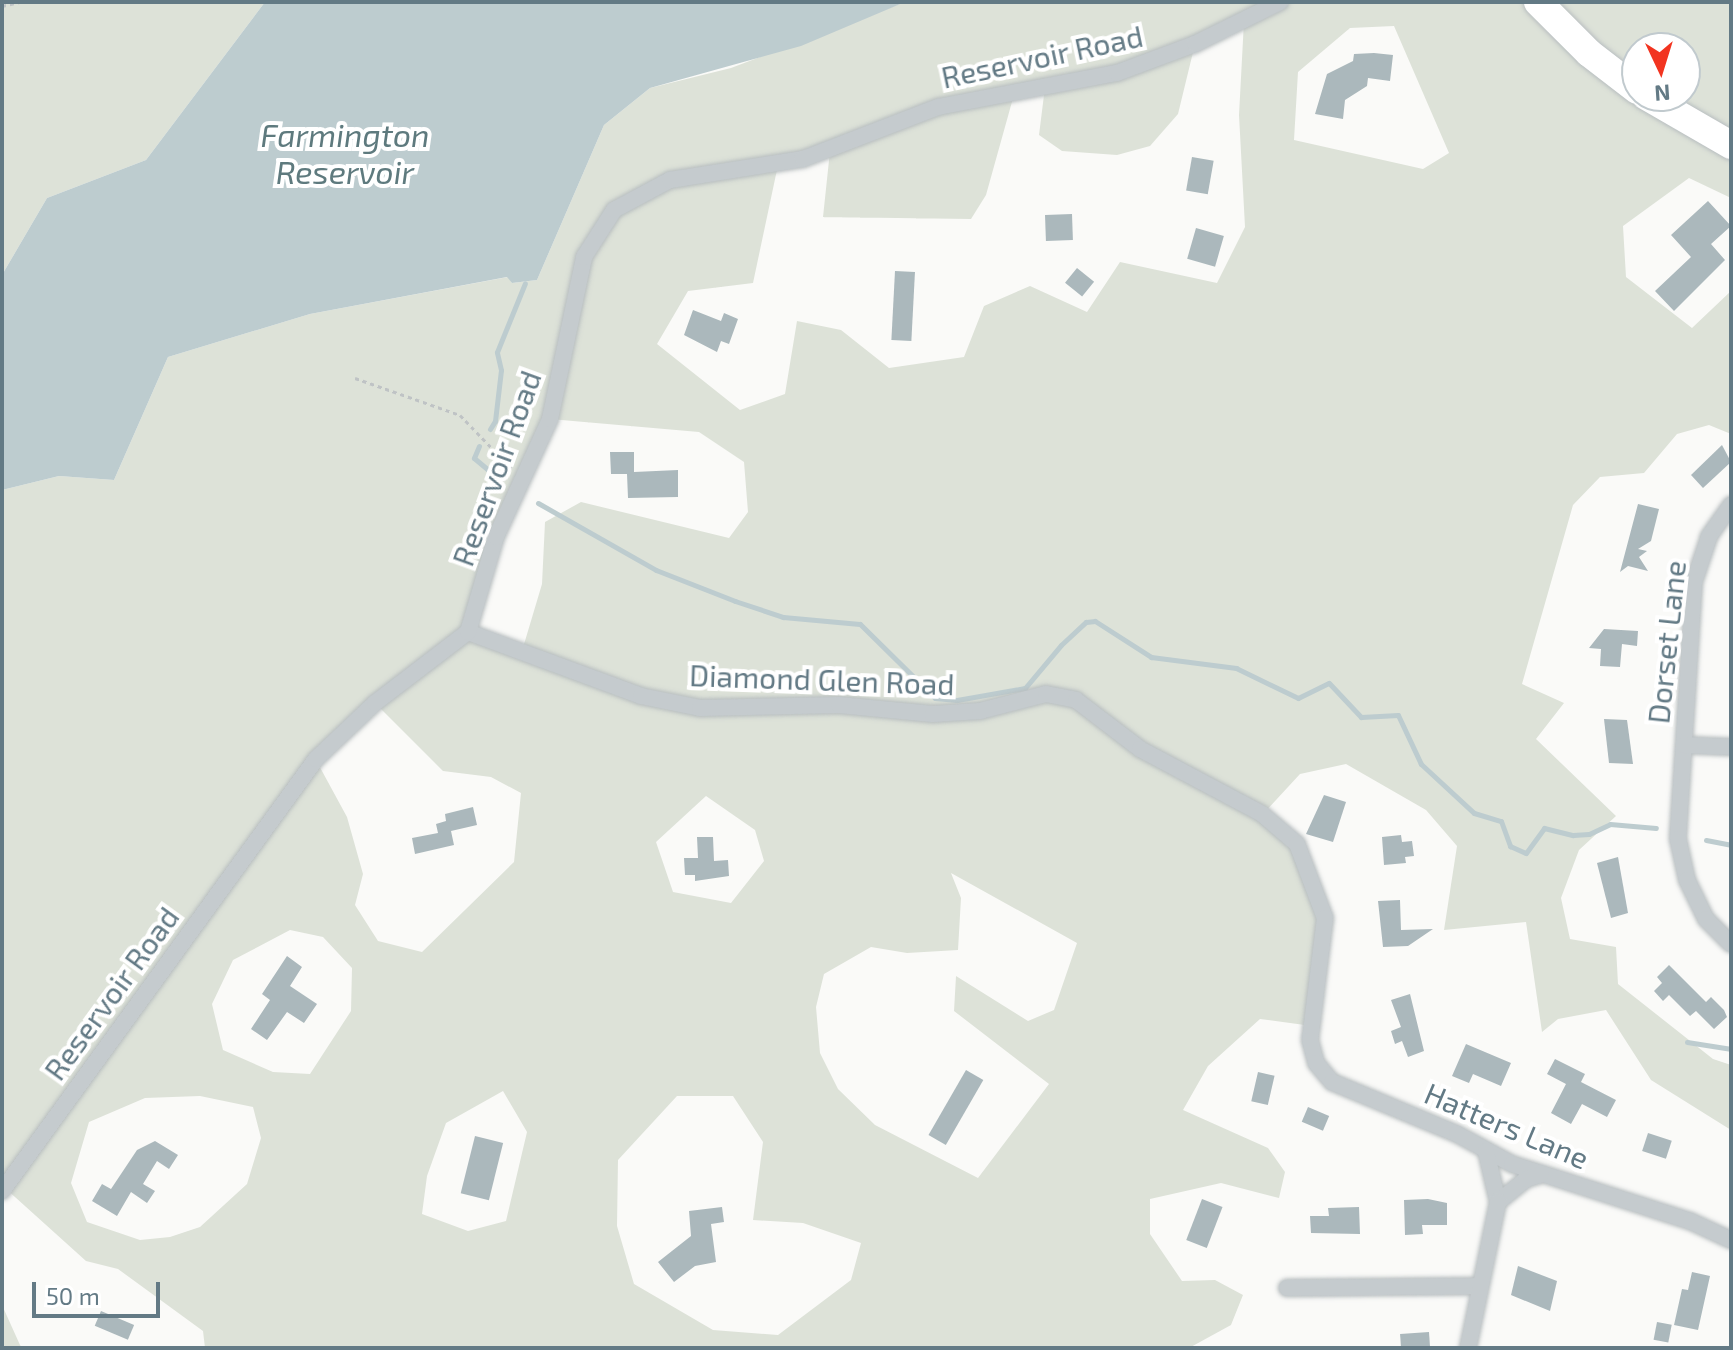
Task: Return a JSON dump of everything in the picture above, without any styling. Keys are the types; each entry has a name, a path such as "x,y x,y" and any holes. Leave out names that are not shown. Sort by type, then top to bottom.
{"highway":[{"path":"1538,2 1589,53 1621,78"},
{"path":"1674,112 1731,145"}],"street":[{"name":"Reservoir Road","path":"2,1191 316,759 375,703 468,632 496,537 525,476 557,394 590,241 622,202 670,180 803,159 938,107 1117,73 1183,50 1280,2"},
{"name":"Dorset Lane","path":"1731,505 1709,537 1694,582 1678,839 1687,880 1706,919 1731,944"},
{"name":"Diamond Glen Road","path":"468,632 641,696 700,708 839,705 933,714 980,711 1046,694 1076,700 1140,749 1262,814 1297,844 1325,918 1310,1040 1316,1063"},
{"name":"Dorset Lane","path":"1684,745 1731,747"},
{"name":"Hatters Lane","path":"1316,1063 1345,1089 1457,1134 1540,1175 1690,1221 1731,1240"},
{"path":"1468,1348 1478,1286 1498,1202 1486,1151"},
{"path":"1498,1202 1526,1179 1540,1175"},
{"path":"1287,1288 1478,1286"}],"path":[{"path":"2,6 20,2"},
{"path":"355,378 460,415 475,425 503,462 525,476"}],"shaded area":[{"path":"2,2 265,2 146,160 47,198 2,275"},
{"path":"905,2 1731,2 1731,198 1689,178 1623,226 1626,277 1692,328 1731,291 1731,434 1709,425 1677,434 1644,473 1600,477 1573,505 1522,684 1564,703 1536,739 1616,816 1579,850 1561,898 1570,939 1616,947 1618,984 1713,1059 1731,1065 1731,1130 1651,1080 1606,1010 1558,1019 1542,1032 1526,922 1444,930 1457,846 1426,810 1346,764 1300,774 1263,814 1281,828 1325,918 1312,1026 1260,1019 1208,1066 1183,1110 1268,1148 1285,1172 1279,1198 1221,1183 1150,1199 1150,1234 1182,1281 1215,1280 1243,1295 1231,1325 1189,1348 205,1348 203,1331 118,1269 86,1261 5,1188 2,1191 2,490 59,476 114,480 168,357 310,314 508,277 512,283 537,280 604,125 650,88 731,68","holes":["1244,21 1239,115 1245,227 1217,283 1120,262 1087,312 1030,286 984,306 964,357 889,368 841,330 797,321 785,394 740,410 657,344 688,291 753,283 778,165 830,151 823,217 971,219 986,195 1015,91 1045,87 1039,135 1062,151 1117,155 1150,146 1178,114 1195,44","1394,26 1449,153 1423,169 1294,140 1298,72 1350,28","550,419 699,432 744,462 748,512 729,538 581,502 545,522 542,584 522,651 468,632","376,704 443,771 491,777 521,793 514,862 422,952 378,941 355,905 363,874 347,817 316,760","706,796 755,830 764,861 731,903 673,892 656,842","951,873 1077,943 1054,1010 1028,1021 956,976 954,1011 1049,1084 978,1178 875,1125 838,1089 820,1053 816,1007 824,974 871,947 907,953 958,950 961,898","290,930 323,937 352,968 351,1011 310,1074 273,1072 223,1050 212,1004 233,960","503,1091 527,1132 506,1221 468,1231 422,1214 427,1176 446,1123","200,1096 253,1107 261,1138 247,1184 200,1227 170,1237 140,1240 87,1222 71,1183 89,1122 145,1098","677,1096 733,1096 763,1142 753,1220 803,1223 861,1243 851,1280 778,1335 713,1330 634,1284 617,1226 618,1160"]},
{"path":"2,1305 20,1345 22,1348 2,1348"}],"water":[{"name":"Farmington Reservoir","path":"265,2 905,2 801,46 650,88 604,125 537,280 512,283 507,277 310,314 168,357 114,480 59,476 2,490 2,275 47,198 146,160"}],"building":[{"path":"1354,54 1393,55 1390,81 1368,78 1367,86 1345,100 1343,119 1315,114 1327,74 1353,61"},
{"path":"1192,157 1214,161 1208,194 1186,190"},
{"path":"1708,201 1731,226 1711,244 1725,260 1674,311 1655,291 1691,257 1671,235"},
{"path":"1072,214 1073,240 1046,241 1045,215"},
{"path":"1196,228 1224,236 1215,267 1187,259"},
{"path":"1077,268 1094,282 1082,297 1065,283"},
{"path":"895,271 915,272 911,341 891,340"},
{"path":"693,310 721,321 724,313 738,319 729,344 721,341 717,352 684,335"},
{"path":"1722,445 1731,462 1703,488 1691,475"},
{"path":"610,452 634,452 634,472 678,470 678,497 628,498 627,474 611,474"},
{"path":"1638,504 1659,509 1651,541 1638,549 1647,551 1639,557 1648,571 1628,566 1620,572"},
{"path":"1604,629 1638,631 1637,646 1622,644 1620,667 1600,666 1601,649 1589,648"},
{"path":"1604,719 1627,720 1633,764 1609,763"},
{"path":"1324,795 1346,802 1333,842 1306,834"},
{"path":"473,807 477,825 451,831 454,845 415,854 412,838 438,833 436,824 446,821 445,814"},
{"path":"1401,835 1402,842 1412,841 1414,856 1405,857 1406,863 1384,865 1382,837"},
{"path":"697,837 713,837 714,861 728,860 729,876 695,881 695,875 685,875 684,858 698,858"},
{"path":"1618,857 1628,913 1611,918 1597,863"},
{"path":"1400,900 1401,930 1433,929 1408,946 1383,947 1378,901"},
{"path":"287,956 302,967 290,986 317,1004 304,1023 287,1012 267,1040 251,1029 270,1000 262,994"},
{"path":"1669,965 1706,1002 1711,997 1724,1010 1727,1017 1714,1029 1696,1011 1690,1016 1669,995 1663,1001 1654,991 1662,983 1657,977"},
{"path":"1410,994 1424,1051 1408,1057 1402,1041 1395,1044 1391,1031 1401,1027 1391,1000"},
{"path":"1466,1044 1511,1063 1501,1086 1473,1074 1469,1083 1452,1076"},
{"path":"1555,1059 1585,1074 1581,1082 1616,1100 1607,1117 1582,1104 1571,1124 1551,1113 1566,1084 1547,1074"},
{"path":"966,1070 983,1080 946,1145 928,1135"},
{"path":"1258,1072 1275,1076 1268,1105 1251,1101"},
{"path":"1308,1107 1329,1116 1323,1131 1302,1122"},
{"path":"1648,1133 1672,1141 1666,1159 1642,1151"},
{"path":"475,1136 503,1143 489,1200 461,1193"},
{"path":"155,1141 178,1155 169,1169 157,1161 143,1184 155,1191 147,1203 131,1192 117,1216 92,1201 102,1184 111,1189 137,1150"},
{"path":"1202,1199 1223,1207 1207,1248 1186,1240"},
{"path":"1428,1199 1447,1203 1447,1225 1422,1225 1423,1234 1405,1235 1404,1200"},
{"path":"722,1207 724,1222 711,1224 716,1262 695,1266 674,1282 658,1262 691,1236 689,1211"},
{"path":"1359,1207 1360,1234 1311,1233 1310,1216 1329,1216 1328,1208"},
{"path":"1518,1266 1557,1281 1550,1311 1511,1295"},
{"path":"1692,1272 1710,1276 1698,1330 1674,1325 1682,1289 1688,1290"},
{"path":"101,1311 134,1325 128,1340 95,1326"},
{"path":"1657,1322 1672,1325 1668,1343 1654,1340"},
{"path":"1429,1332 1430,1348 1401,1348 1400,1334"}],"waterway":[{"path":"490,429 495,421 501,370 497,352 525,283"},
{"path":"479,446 474,458 497,477"},
{"path":"538,503 656,570 735,601 783,617 860,624 935,698 957,700 1025,688 1061,645 1086,622 1095,621 1151,657 1236,668 1298,698 1329,683 1361,717 1398,715 1421,764 1474,813 1501,821 1510,846 1526,853 1544,828 1573,835 1589,834 1610,824 1656,828"},
{"path":"1706,840 1731,845"},
{"path":"1687,1042 1731,1049"}]}
